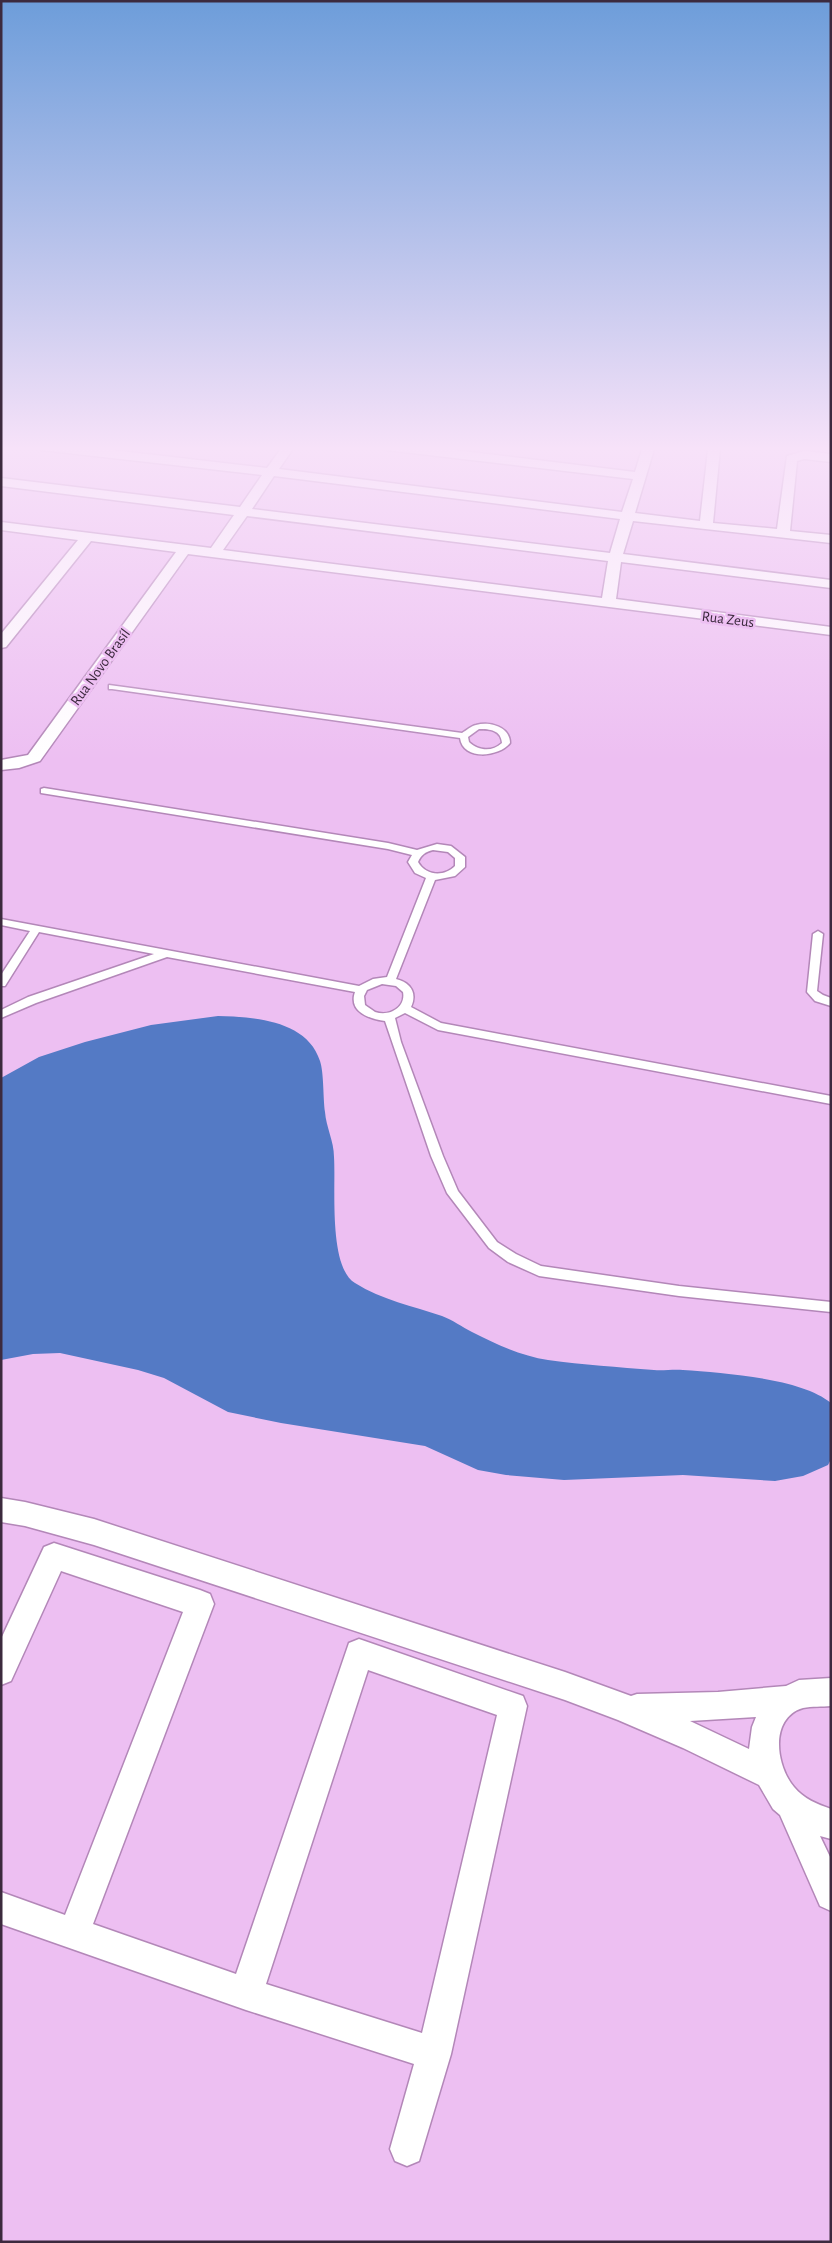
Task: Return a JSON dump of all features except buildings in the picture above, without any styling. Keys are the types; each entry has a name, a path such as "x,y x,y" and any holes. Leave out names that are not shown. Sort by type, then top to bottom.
{"street":[{"path":"1,644 76,551"},
{"name":"Rua Novo Brasíl","path":"1,765 19,763 34,758 183,551"},
{"name":"Rua Zeus","path":"201,551 831,632"},
{"path":"556,551 831,584"},
{"path":"608,604 617,551"},
{"path":"1,1510 26,1514 94,1532 629,1709 702,1740 769,1774"},
{"path":"1,1671 54,1556 200,1604 74,1934"},
{"path":"246,1994 359,1653 513,1706 434,2054 407,2149"},
{"path":"825,1687 799,1693 786,1700 774,1710 765,1732 764,1757 769,1774 778,1791 791,1805 806,1816 831,1824"},
{"path":"629,1709 718,1706 786,1700"},
{"path":"791,1805 831,1895"},
{"path":"1,1908 246,1994 434,2054"}],"lane":[{"path":"112,687 464,736"},
{"path":"477,727 490,727 502,731 507,739 504,746 486,752 468,747 464,736 467,732 477,727"},
{"path":"44,791 388,846 418,853 430,848 444,847 460,857 460,867 457,871 445,876 431,877 418,871 415,867 413,862 418,853"},
{"path":"391,980 431,877"},
{"path":"1,922 361,990"},
{"path":"1,983 37,928"},
{"path":"818,934 812,992 819,998 831,1002"},
{"path":"1,1014 41,997 170,953"},
{"path":"391,980 407,989 410,995 410,1002 406,1009 389,1017 372,1015 360,1007 358,995 361,990 374,981 391,980"},
{"path":"406,1009 438,1026 831,1100"},
{"path":"389,1017 436,1156 453,1192 493,1246 539,1271 680,1291 831,1307"}],"water":[{"path":"218,1016 263,1020 278,1024 292,1029 304,1037 313,1047 320,1061 324,1106 334,1151 334,1205 337,1244 346,1274 355,1283 387,1298 446,1318 499,1345 538,1358 601,1366 739,1375 782,1382 801,1388 831,1403 831,1459 828,1465 803,1476 775,1481 683,1475 564,1480 506,1475 478,1470 425,1446 281,1423 228,1412 164,1378 138,1370 60,1353 33,1354 1,1360 1,1078 39,1057 85,1042 151,1025"}]}
